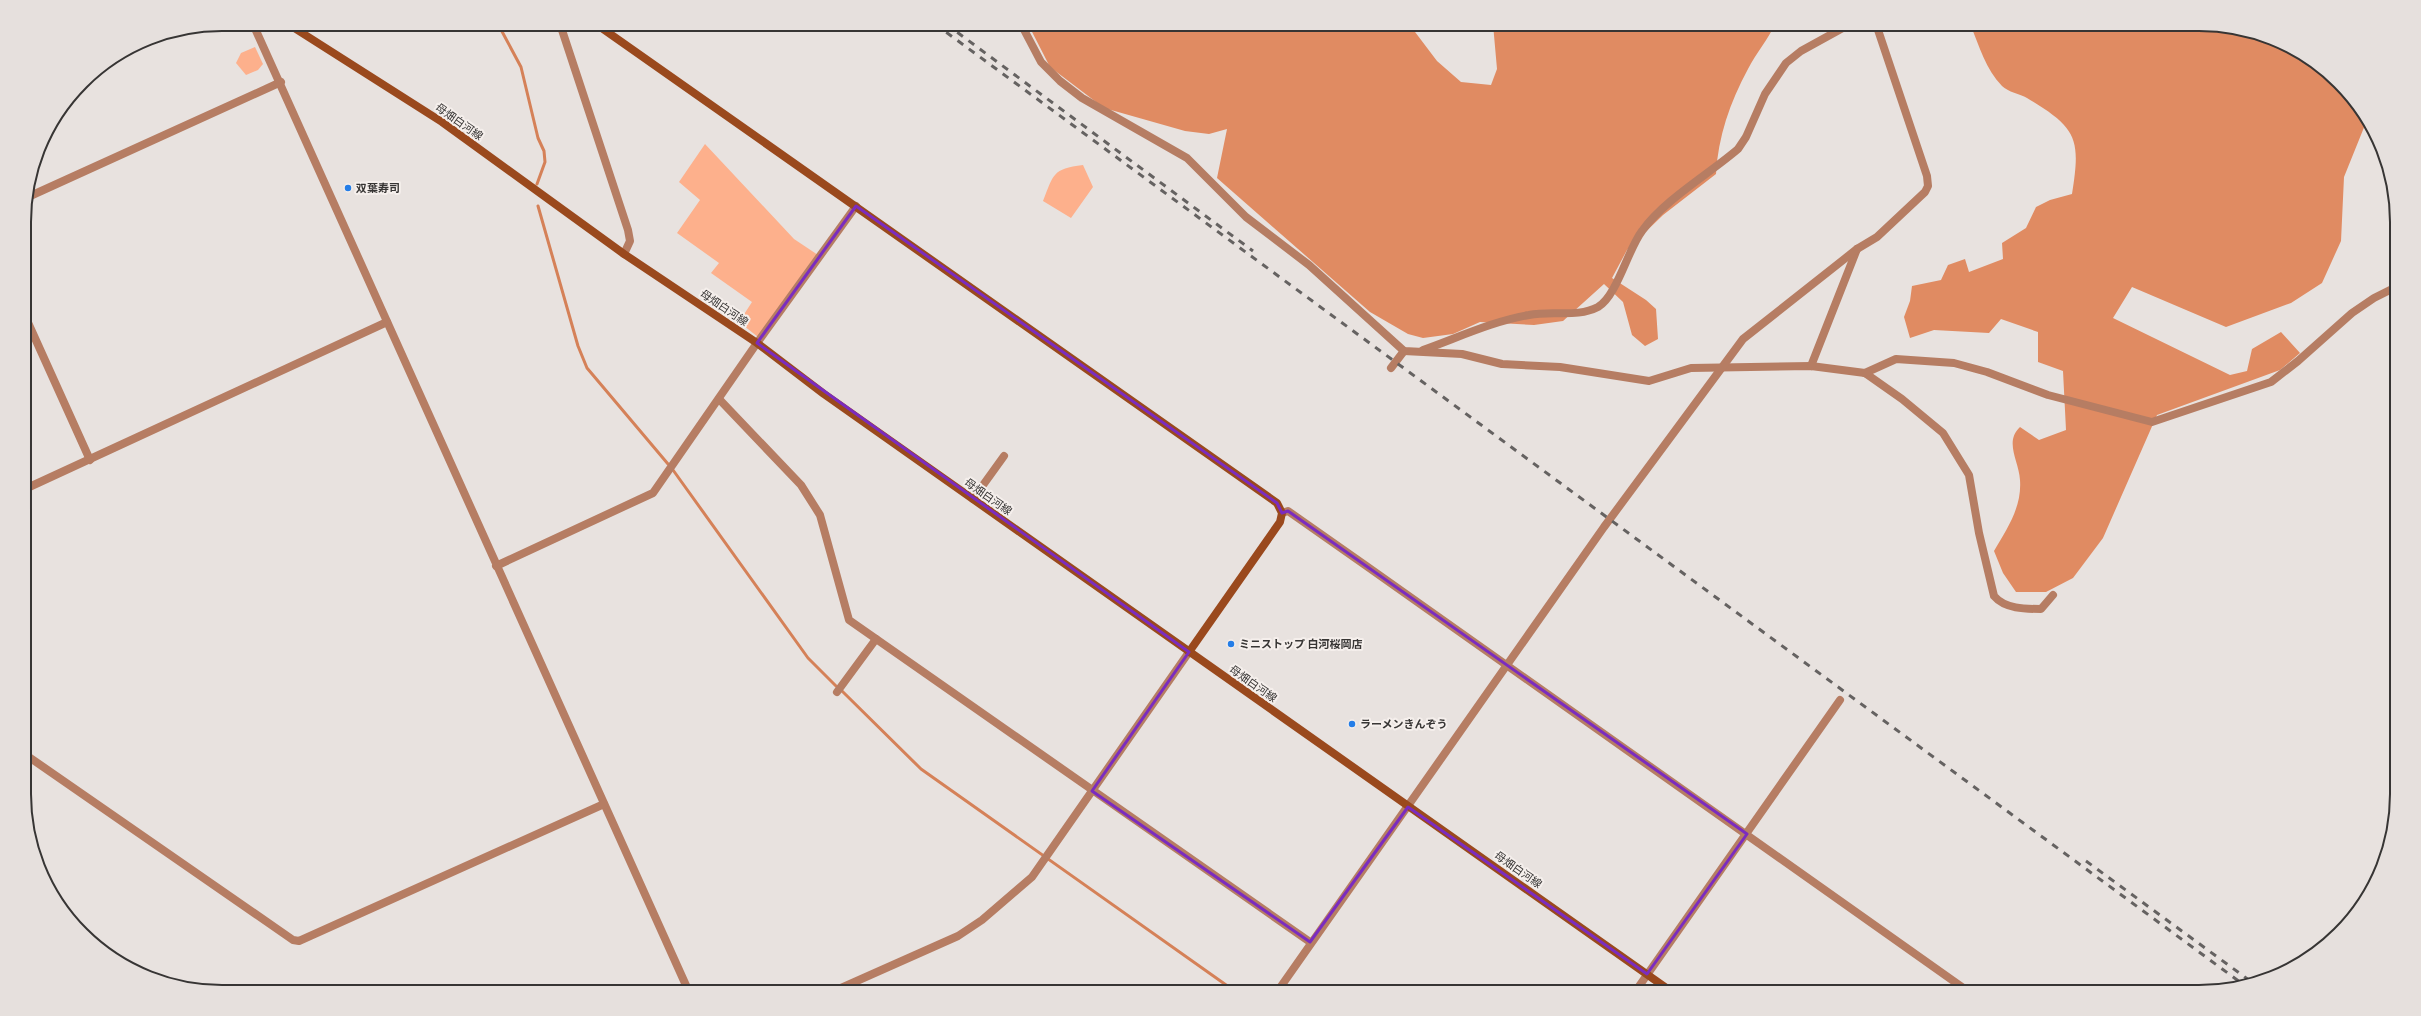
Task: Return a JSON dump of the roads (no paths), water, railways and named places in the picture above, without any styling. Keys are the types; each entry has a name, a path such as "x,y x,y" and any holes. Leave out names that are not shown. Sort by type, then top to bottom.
{"main road":[{"name":"母畑白河線","path":"299,31 442,122 624,254 757,343 824,394 1188,652 1663,985"},
{"path":"606,31 1277,503 1282,513 1280,522 1188,652"}],"street":[{"path":"256,31 281,82 496,566 686,985"},
{"path":"562,31 628,230 630,241 624,254"},
{"path":"1025,31 1041,62 1060,81 1082,98 1187,158 1246,217 1308,265 1404,351 1420,350 1462,354 1502,364 1560,367 1649,381 1691,368 1811,366 1865,374 1902,399 1943,433 1969,475 1979,533 1994,596 1998,601 2022,609 2041,609 2053,595"},
{"path":"1420,350 1529,315 1552,312 1577,313 1598,306 1605,301 1618,280 1636,239 1650,221 1738,149 1746,137 1765,94 1786,64 1801,52 1838,31"},
{"path":"1282,985 1310,942 1508,666 1604,527 1720,368 1743,339 1857,249 1877,237 1925,192 1928,186 1927,176 1878,31"},
{"path":"33,195 281,82"},
{"path":"496,566 653,493 757,343 856,206"},
{"path":"1811,366 1857,249"},
{"path":"1865,374 1896,359 1954,363 1987,372 2048,395 2152,422 2272,382 2352,313 2374,298 2390,290"},
{"path":"31,486 387,322"},
{"path":"31,329 90,460"},
{"path":"1391,368 1404,351"},
{"path":"719,399 801,485 810,497 820,515 847,616 876,639 937,679 1092,791 1310,942"},
{"path":"973,499 1004,456"},
{"path":"1282,513 1288,511 1959,985"},
{"path":"837,692 876,639"},
{"path":"848,985 958,936 982,920 1032,877 1188,652"},
{"path":"1640,985 1840,700"},
{"path":"31,758 293,940 299,941 604,804"}],"waterway":[{"path":"502,31 521,67 538,138 544,151 545,162 537,184"},
{"path":"538,206 578,346 587,368 668,464"},
{"path":"673,470 808,658 836,686"},
{"path":"842,691 921,769 1226,985"}],"railway":[{"path":"945,31 2238,981"},
{"path":"955,31 1253,251"},
{"path":"2086,861 2247,978"}],"place":[{"name":"双葉寿司","path":"348,188"},
{"name":"ミニストップ 白河桜岡店","path":"1231,644"},
{"name":"ラーメンきんぞう","path":"1352,724"}]}
